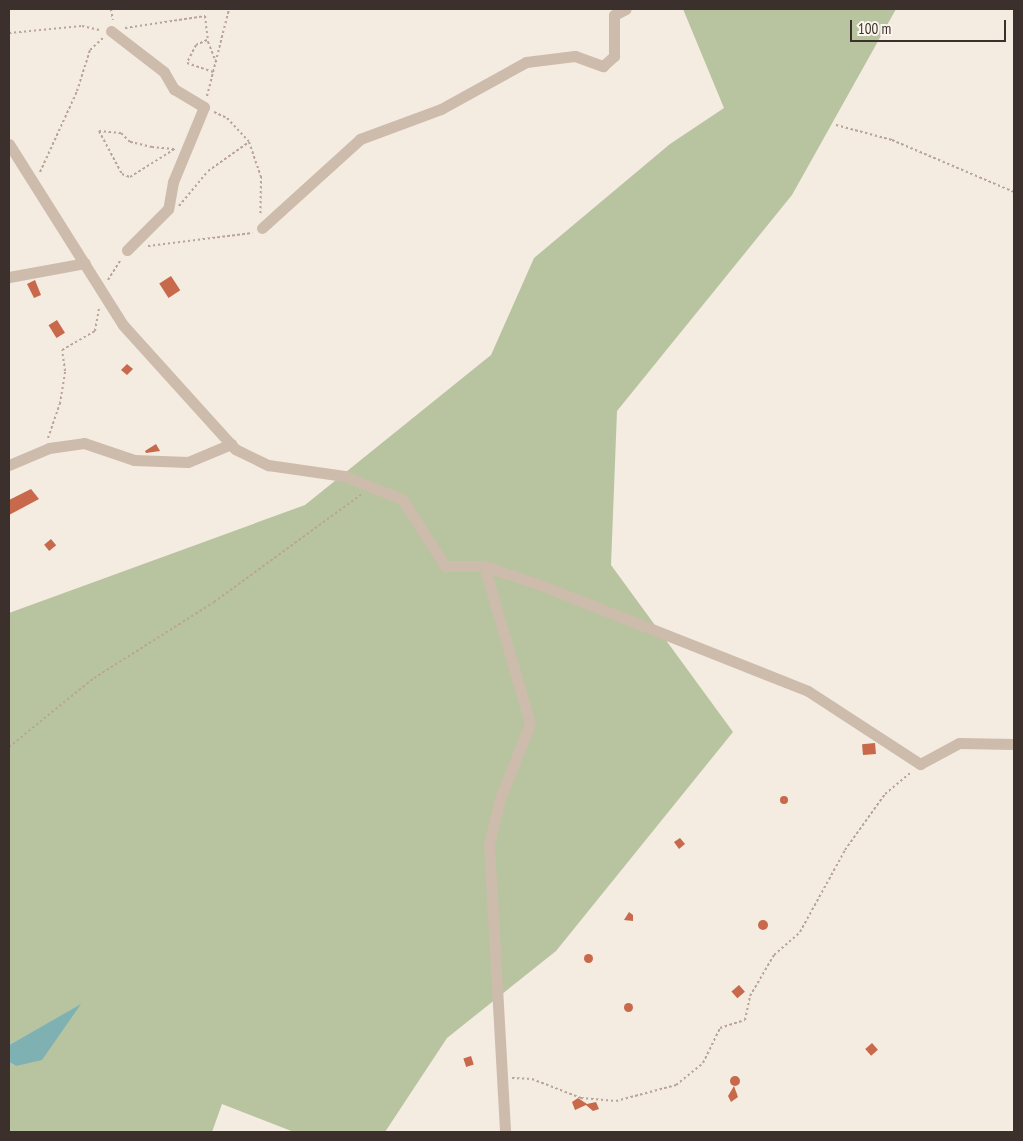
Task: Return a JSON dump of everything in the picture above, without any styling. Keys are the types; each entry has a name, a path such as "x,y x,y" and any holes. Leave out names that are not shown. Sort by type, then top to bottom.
{"street":[{"path":"262,228 360,139 441,109 526,62 575,56 604,66 614,56 614,15 626,9"},
{"path":"111,31 164,72 174,89 204,107 163,216 127,250"},
{"path":"9,144 85,263 101,293 155,363 231,444 268,466 344,476 402,498 445,566 484,566 808,691 920,764 959,743 1014,744"},
{"path":"9,277 85,263"},
{"path":"9,465 49,448 84,443 134,460 188,462 231,444"},
{"path":"484,566 530,723 500,799 489,844 500,1077 506,1132"}],"path":[{"path":"32,182 58,137 90,50 111,31 114,12 111,9"},
{"path":"144,246 257,233 262,228 257,203 261,176 249,142 227,118 204,107 229,9"},
{"path":"9,34 82,26 111,31 205,16 208,40 216,62"},
{"path":"208,40 196,45 187,63 214,72"},
{"path":"836,125 892,140 1014,192"},
{"path":"174,149 152,148 130,142 121,133 99,130 122,174 130,177 174,149 193,140"},
{"path":"163,216 180,205 208,171 249,142"},
{"path":"49,448 48,429 60,404 65,371 62,350 95,330 101,293 127,250"},
{"path":"9,747 94,678 214,602 373,486"},
{"path":"500,1077 532,1080 581,1098 616,1101 676,1085 703,1063 720,1028 745,1020 750,996 774,955 800,932 845,850 885,794 920,764"}],"green space":[{"path":"683,9 896,9 792,195 617,411 611,565 733,732 556,951 447,1038 385,1132 294,1132 222,1104 212,1132 9,1132 9,1062 16,1066 80,1005 9,1045 9,613 305,505 491,355 534,258 670,144 724,108"}],"water":[{"path":"81,1004 42,1060 16,1066 9,1062 9,1045"}],"building":[{"path":"171,276 180,290 169,298 159,284"},
{"path":"35,280 41,295 34,298 27,284"},
{"path":"57,320 65,333 56,338 49,325"},
{"path":"127,364 133,369 127,375 121,370"},
{"path":"156,444 160,451 146,453 145,451"},
{"path":"31,489 39,499 9,515 9,500"},
{"path":"51,539 56,545 49,551 44,545"},
{"path":"875,743 876,754 863,755 862,744"},
{"path":"784,796 788,800 784,804 780,800"},
{"path":"680,838 685,844 679,849 674,842"},
{"path":"629,912 633,915 633,921 624,920"},
{"path":"763,920 768,925 763,930 758,925"},
{"path":"588,953 593,958 588,963 583,958"},
{"path":"739,985 745,992 737,998 731,992"},
{"path":"628,1003 632,1007 628,1011 624,1007"},
{"path":"872,1043 878,1050 871,1056 865,1049"},
{"path":"471,1056 474,1065 466,1067 463,1058"},
{"path":"733,1076 737,1076 740,1081 739,1085 733,1086 730,1083 730,1079"},
{"path":"734,1086 738,1097 731,1102 728,1096"},
{"path":"578,1098 587,1104 596,1102 599,1109 593,1111 586,1105 575,1110 572,1102"}]}
